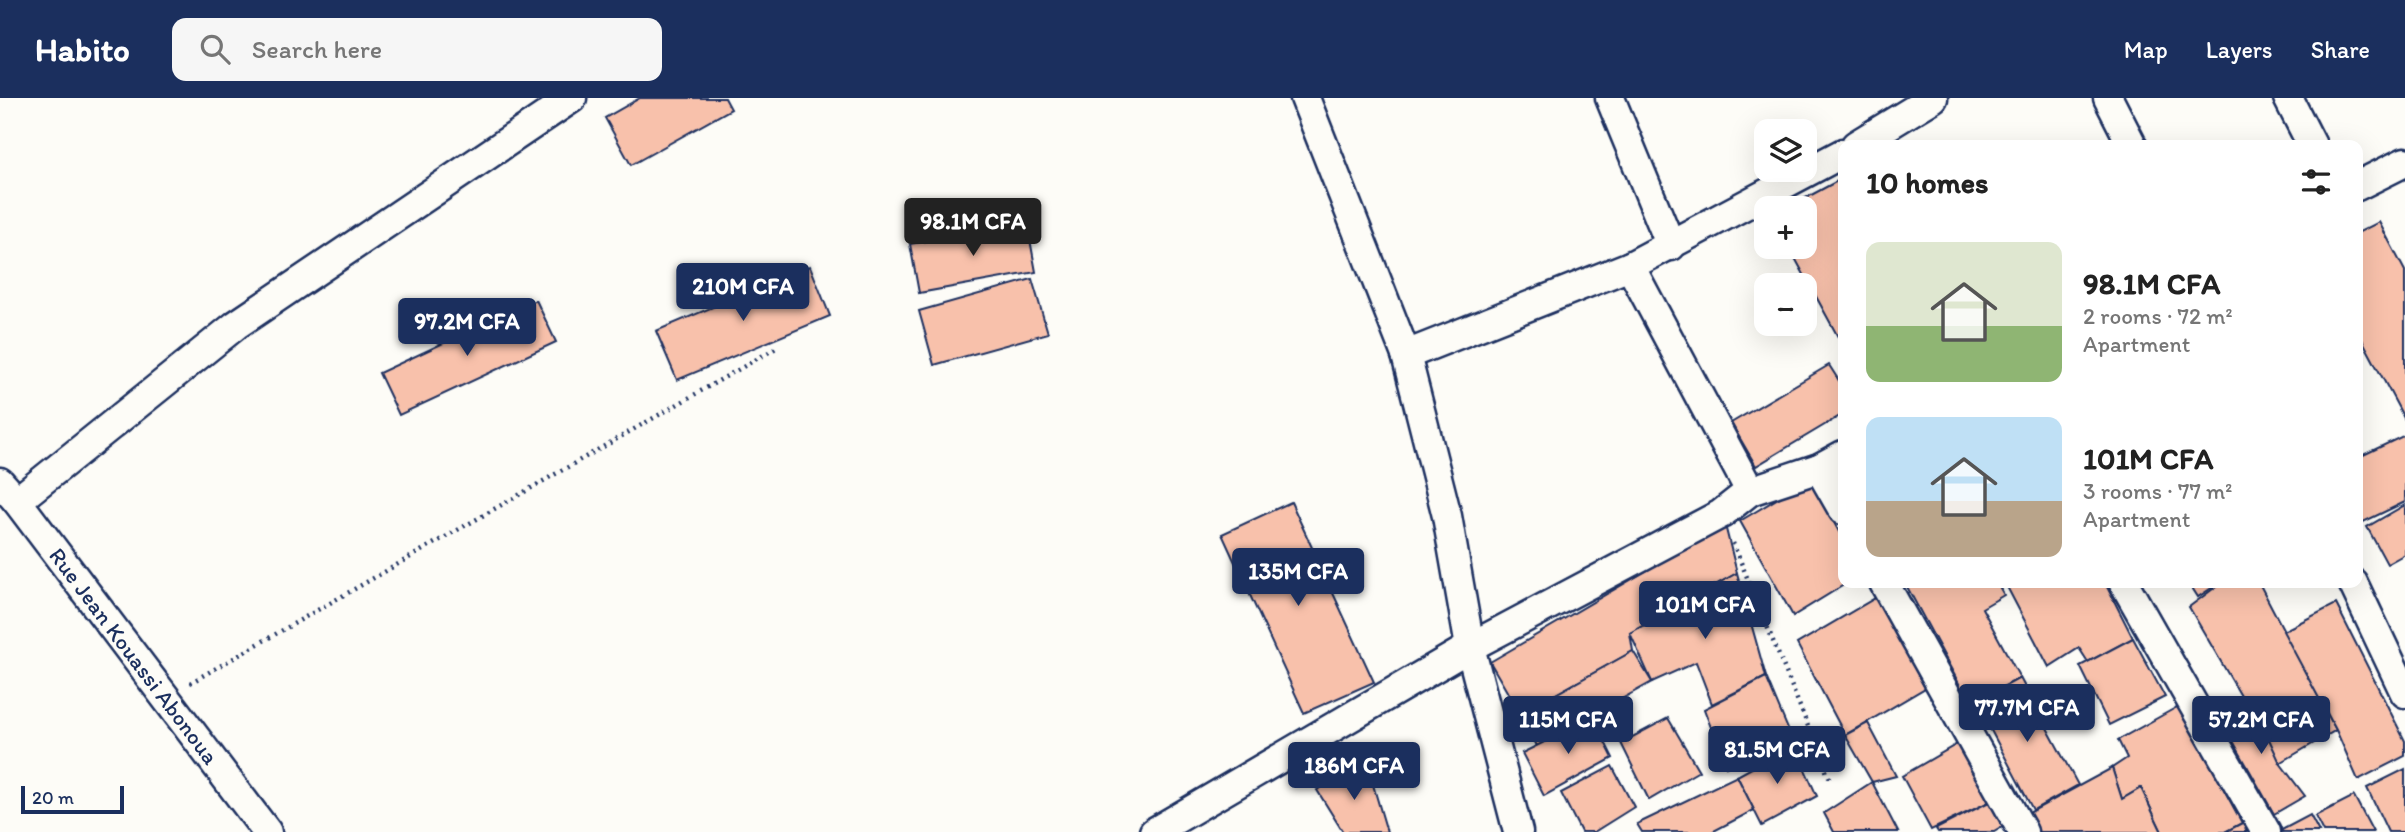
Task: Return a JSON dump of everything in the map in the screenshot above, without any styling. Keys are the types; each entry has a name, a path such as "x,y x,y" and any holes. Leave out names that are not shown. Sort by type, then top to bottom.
{"street":[{"path":"8,491 236,325 572,98"},
{"path":"1305,98 1406,355 1447,516 1470,647 1518,832"},
{"path":"1610,98 1671,246"},
{"path":"1870,140 1933,98"},
{"path":"2108,98 2129,140"},
{"path":"2288,98 2309,140"},
{"path":"1406,355 1630,266 1838,156"},
{"path":"2363,183 2405,162"},
{"path":"1630,266 1750,491"},
{"path":"1154,832 1470,647 1721,513 1750,491 1831,461 1838,490"},
{"name":"Rue Jean Kouassi Abonoua","path":"8,491 267,832"},
{"path":"1887,588 2023,832"},
{"path":"2127,588 2266,832"},
{"path":"2355,588 2405,693"}],"path":[{"path":"165,697 776,348"},
{"path":"1721,513 1830,780"}],"building":[{"path":"640,98 725,98 731,109 631,165 605,118"},
{"path":"1838,181 1838,337 1817,298 1817,273 1803,273 1796,259 1817,259 1817,196 1809,196"},
{"path":"2379,222 2405,271 2405,420 2363,341 2363,230"},
{"path":"1027,223 1036,272 919,293 910,244"},
{"path":"810,266 830,316 677,380 656,331"},
{"path":"1032,279 1048,333 934,365 919,311"},
{"path":"536,300 556,342 399,415 379,373"},
{"path":"1829,365 1838,379 1838,417 1756,466 1731,423"},
{"path":"2405,435 2405,502 2363,522 2363,455"},
{"path":"1810,479 1838,530 1839,588 1793,616 1740,521"},
{"path":"1291,502 1374,682 1304,713 1222,534"},
{"path":"2405,505 2405,554 2387,564 2367,527"},
{"path":"1725,525 1737,573 1630,633 1633,651 1520,714 1490,662"},
{"path":"1737,573 1766,677 1712,704 1696,662 1652,682 1630,633"},
{"path":"1908,588 2000,588 2004,595 1982,608 2020,678 1970,704"},
{"path":"2008,588 2108,588 2133,638 2088,662 2079,648 2049,667"},
{"path":"2192,588 2212,588 2198,597"},
{"path":"2214,588 2262,588 2336,730 2280,763 2189,607"},
{"path":"1877,597 1925,688 1845,735 1797,644"},
{"path":"2336,604 2405,741 2405,756 2358,780 2336,730 2283,631"},
{"path":"2133,638 2165,697 2109,725 2080,666"},
{"path":"1633,651 1652,682 1537,746 1520,714"},
{"path":"1766,677 1790,734 1726,767 1704,709"},
{"path":"2020,678 2078,785 2033,810 1976,702"},
{"path":"2250,698 2280,763 2305,796 2274,814 2219,716"},
{"path":"2179,706 2242,823 2225,832 2162,832 2141,788 2122,799 2112,768 2127,758 2118,740"},
{"path":"1593,718 1613,758 1544,796 1522,753"},
{"path":"1668,718 1699,771 1649,800 1621,743"},
{"path":"1868,723 1896,776 1872,782 1845,735"},
{"path":"1959,743 1989,802 1931,830 1902,776"},
{"path":"1794,745 1817,796 1762,826 1737,776"},
{"path":"1366,761 1387,832 1343,832 1317,790"},
{"path":"1612,766 1634,807 1594,832 1581,832 1561,793"},
{"path":"2112,768 2122,799 2141,788 2162,832 2037,832 2027,814"},
{"path":"2405,769 2405,832 2388,832 2367,788"},
{"path":"1737,776 1754,810 1712,832 1642,832 1637,824"},
{"path":"1872,782 1898,832 1834,832 1824,813"},
{"path":"2354,796 2373,832 2323,832 2315,816"},
{"path":"1989,802 2004,826 1994,832 1938,832 1936,829"},
{"path":"2310,815 2319,832 2278,832"},
{"path":"2242,823 2248,832 2225,832"}]}
